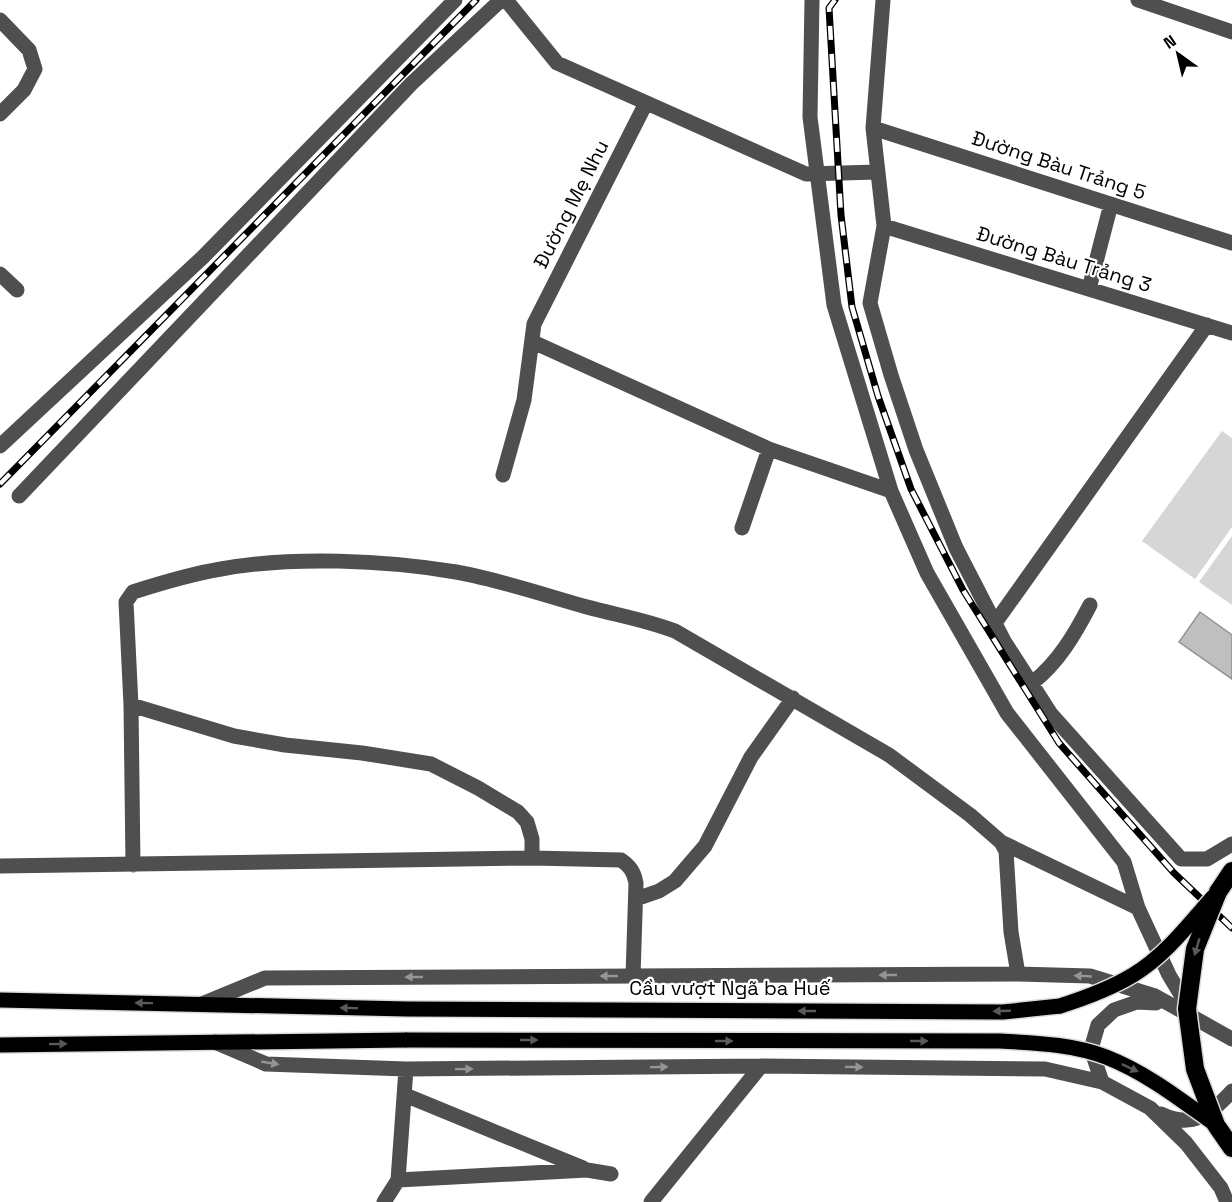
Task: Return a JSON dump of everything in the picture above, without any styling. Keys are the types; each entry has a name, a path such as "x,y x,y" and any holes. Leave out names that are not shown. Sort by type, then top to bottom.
{"highway":[{"name":"Cầu vượt Ngã ba Huế","path":"1232,871 1218,892 1195,949 1187,1009 1195,1069 1216,1125 1232,1148"}],"main road":[{"name":"Cầu vượt Ngã ba Huế","path":"0,1000 407,1009 1004,1012 1060,1006 1098,993 1134,975 1160,954 1218,892"},
{"name":"Cầu vượt Ngã ba Huế","path":"0,1045 407,1040 1000,1041 1057,1045 1104,1056 1150,1078 1216,1125"}],"street":[{"path":"0,446 203,256 455,0"},
{"path":"20,496 411,84 501,0"},
{"path":"506,0 557,63 812,174 878,172"},
{"path":"812,0 810,117 812,174 834,305 891,491 927,573 1007,712 1124,862 1138,908 1169,975 1195,1017"},
{"path":"883,0 873,128 884,225 870,303 916,450 956,548 995,623 1051,714 1181,859 1207,859 1232,844"},
{"path":"1138,0 1232,32"},
{"path":"0,20 29,50 35,69 24,90 0,114"},
{"name":"Đường Mẹ Nhu","path":"533,342 534,324 646,103"},
{"name":"Đường Bàu Trảng 5","path":"873,128 1232,243"},
{"path":"1089,289 1111,204"},
{"name":"Đường Bàu Trảng 3","path":"884,225 1232,333"},
{"path":"0,274 17,291"},
{"path":"995,623 1207,325"},
{"path":"503,475 524,400 533,342 769,450 891,491"},
{"path":"742,528 769,450"},
{"path":"133,865 131,705 126,602 133,592 221,569 286,563 374,562 456,572 527,589 589,608 651,622 675,631 889,754 1001,842 1138,908"},
{"path":"1032,683 1044,674 1074,635 1090,605"},
{"path":"636,899 659,891 675,882 705,846 751,757 793,698"},
{"path":"131,705 234,736 431,764 518,812 527,822 532,839 532,858"},
{"path":"1001,842 1006,851 1011,932 1018,975"},
{"path":"0,866 532,858 621,860 634,874 636,883 633,976"},
{"path":"202,1004 265,978 1090,976 1155,996 1232,1039"},
{"path":"1102,1082 1092,1049 1098,1025 1114,1010 1137,1002 1171,1005"},
{"path":"215,1042 266,1064 406,1069 761,1066 1045,1069 1102,1082 1177,1121 1197,1119 1219,1105 1232,1091"},
{"path":"651,1202 761,1066"},
{"path":"384,1202 398,1180 406,1069"},
{"path":"405,1095 587,1170"},
{"path":"1150,1108 1186,1143 1221,1188 1227,1202"},
{"path":"398,1180 587,1170 611,1174"}],"shaded area":[{"path":"1222,431 1232,438 1232,527 1195,579 1142,541"},
{"path":"1232,536 1232,605 1199,582"}],"building":[{"path":"1200,612 1232,635 1232,679 1179,642"}],"railway":[{"path":"0,484 476,0"},
{"path":"835,0 829,8 841,215 852,307 878,396 911,489 963,590 1059,743 1174,873 1232,928"}]}
